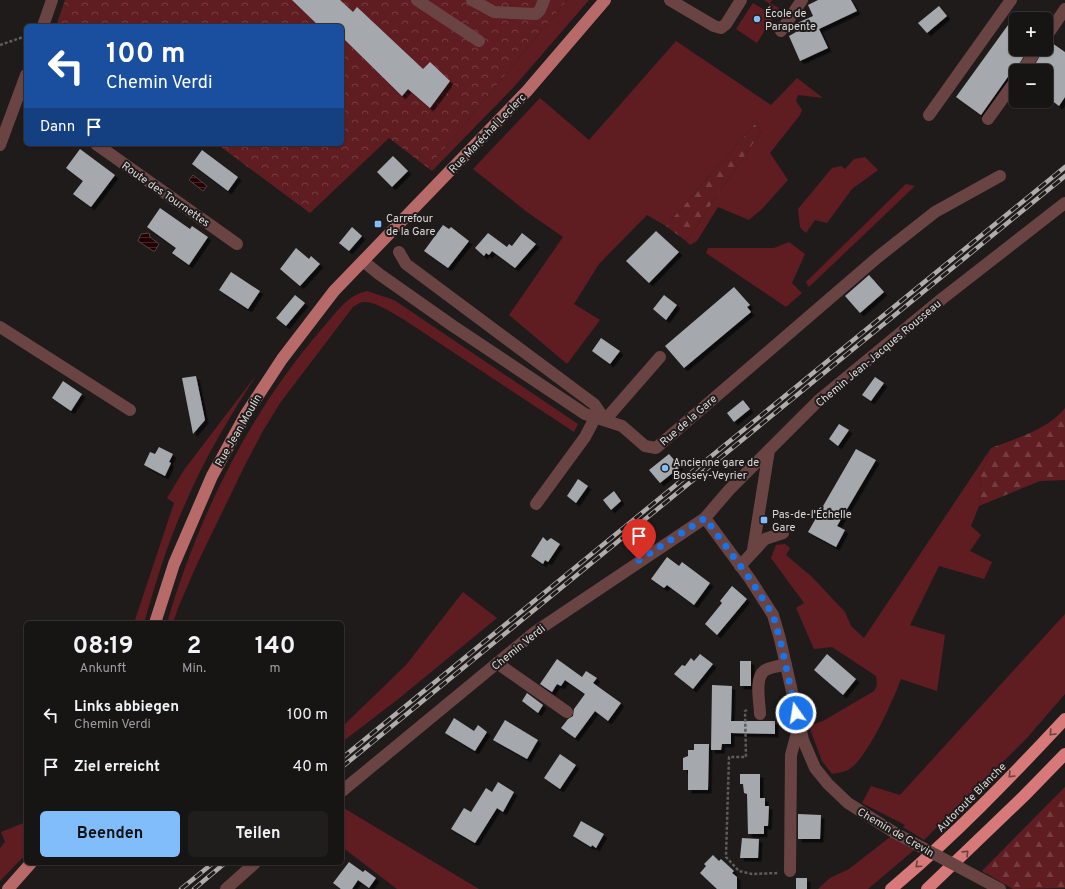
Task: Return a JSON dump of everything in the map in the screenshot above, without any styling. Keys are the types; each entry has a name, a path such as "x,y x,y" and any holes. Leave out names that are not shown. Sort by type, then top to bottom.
{"highway":[{"name":"Autoroute Blanche","path":"891,889 983,804 1065,719"},
{"path":"927,889 1013,807 1065,754"}],"main road":[{"name":"Rue Maréchal Leclerc","path":"362,261 527,91 605,0"},
{"name":"Rue Jean Moulin","path":"156,621 186,532 225,449 282,360 334,291 362,261"},
{"path":"8,889 29,865"}],"street":[{"path":"44,24 52,0"},
{"path":"417,0 479,41"},
{"path":"472,0 494,12 529,15 536,14 540,10 544,0"},
{"path":"670,0 714,26 721,28 726,24 741,0"},
{"path":"781,31 802,0"},
{"path":"929,115 1011,0"},
{"path":"1053,27 1065,9"},
{"path":"988,119 1009,90"},
{"path":"0,145 23,93"},
{"name":"Route des Tournettes","path":"99,146 237,244"},
{"name":"Rue de la Gare","path":"362,261 453,326 580,411 622,426 645,446 656,448 878,257 935,212 1000,176"},
{"name":"Chemin Jean-Jacques Rousseau","path":"705,518 818,401 943,298 1065,203"},
{"path":"399,252 406,264 594,404 600,419"},
{"path":"453,326 465,308"},
{"path":"0,327 130,410"},
{"path":"536,504 600,419 660,357"},
{"path":"754,550 770,450"},
{"name":"Chemin de Crevin","path":"705,518 771,611 777,625 806,750 815,768 828,784 858,811 895,833 1000,889"},
{"name":"Chemin Verdi","path":"344,789 534,632 705,518"},
{"path":"740,566 765,538 784,532"},
{"path":"497,663 567,712"},
{"path":"760,711 760,675 765,670 786,665"},
{"path":"790,871 791,755 799,724"},
{"path":"226,889 253,865"}],"path":[{"path":"0,46 24,37"},
{"path":"760,711 745,711 746,756 729,757 726,857 739,871 752,874 790,871"}],"green space":[{"path":"65,0 567,0 428,168 389,138 310,213 220,146 344,146 344,24 57,24"},
{"path":"567,0 589,0 513,88 432,171 428,168"},
{"name":"École de Parapente","path":"764,0 772,0 770,3 779,8 757,43 736,29 753,3 766,11 770,4"},
{"path":"676,41 771,105 797,78 823,98 798,95 796,101 802,110 800,115 770,153 788,180 762,209 749,220 718,207 697,241 690,245 686,241 761,132 755,124 666,226 647,215 599,264 574,304 600,320 567,364 509,315 563,237 527,212 473,169 540,98 589,140"},
{"path":"755,124 761,132 686,241 666,226"},
{"path":"865,157 878,170 852,189 827,223 815,220 806,233 800,227 798,209 832,168 841,166 845,169 854,159"},
{"path":"906,184 915,186 809,287 806,282"},
{"path":"789,242 805,254 792,283 802,293 786,307 706,253 708,248 774,248"},
{"path":"367,291 394,300 578,424 574,432 403,319 384,308 368,302 361,302 353,307 280,403 263,431 197,564 174,621 168,621 194,544 210,506 248,432 294,363 335,313 347,301 360,293"},
{"path":"257,374 219,436 193,485 168,547 145,621 135,621 174,503 167,498 184,470"},
{"path":"1065,408 1065,480 1040,481 979,506 981,474 991,448 1041,428"},
{"path":"991,448 981,474 979,506 971,526 981,535 970,551 992,562 984,579 939,566 910,625 945,635 937,691 901,679 879,729 863,755 848,770 832,774 822,761 809,726 823,721 874,691 877,685 876,676 832,647 814,649 796,608 804,603 771,558 776,545 785,544 790,548 786,555 812,577 845,612 851,626 864,638"},
{"path":"463,592 497,618 397,700 344,740 344,725 406,665"},
{"path":"1065,614 1065,694 1026,739 924,840 903,827 905,825 862,803 871,786 900,795"},
{"path":"1065,787 1065,888 1013,889 982,871"},
{"path":"344,808 479,889 397,889 344,849"},
{"path":"24,823 24,856 0,881 0,848 5,842 1,832"},
{"path":"890,837 914,850 868,889 818,889 830,878 849,869"}],"shaded area":[{"path":"193,175 207,186 203,191 189,180"},
{"path":"149,233 150,237 159,244 155,251 138,241 141,234"}],"building":[{"path":"292,0 340,0 353,12 357,7 423,69 430,62 450,81 430,108 408,89 402,96 344,39 344,24 317,24"},
{"path":"818,0 851,0 857,11 819,29 828,48 800,61 789,36 796,32 793,27 795,24 813,16 808,5"},
{"path":"939,6 947,16 927,33 918,23"},
{"path":"1009,24 1009,56 1024,56 1019,64 1009,64 1009,75 981,115 956,97"},
{"path":"1053,44 1065,52 1065,97 1059,106 1053,101 1053,64 1035,64 1040,56 1053,56"},
{"path":"80,149 115,175 91,207 73,194 83,181 66,168"},
{"path":"202,150 238,177 228,191 192,164"},
{"path":"393,156 408,171 392,187 377,172"},
{"path":"160,208 190,229 192,226 208,237 189,265 172,253 176,248 147,227"},
{"path":"443,225 449,229 451,227 469,241 448,268 424,251"},
{"path":"352,227 362,236 349,251 339,243"},
{"path":"656,231 679,252 649,283 626,261"},
{"path":"488,233 507,247 509,244 512,246 522,233 536,244 515,268 492,251 489,255 486,253 484,256 475,248"},
{"path":"296,248 309,259 311,256 320,264 300,286 280,269"},
{"path":"231,272 260,291 248,309 219,290"},
{"path":"869,275 884,292 860,313 845,296"},
{"path":"734,287 750,305 747,307 751,312 684,368 665,346"},
{"path":"295,295 305,303 286,326 276,318"},
{"path":"664,295 677,305 666,320 653,309"},
{"path":"601,338 620,351 610,364 592,351"},
{"path":"196,376 205,420 193,434 182,378"},
{"path":"875,377 884,383 871,401 862,395"},
{"path":"63,381 82,394 71,411 52,398"},
{"path":"743,400 750,409 734,422 727,413"},
{"path":"839,424 849,430 838,446 829,439"},
{"path":"159,447 173,454 165,476 144,465 150,452 155,454"},
{"path":"856,449 876,460 837,526 845,530 836,547 808,532"},
{"name":"Ancienne gare de Bossey-Veyrier","path":"669,454 680,467 660,483 649,470"},
{"path":"578,479 588,486 576,503 567,496"},
{"path":"614,491 621,501 611,510 603,500"},
{"path":"543,537 547,541 551,538 560,544 548,562 545,560 543,564 531,556"},
{"path":"667,557 679,566 682,562 710,583 694,605 667,585 664,588 651,579"},
{"path":"732,586 747,599 717,635 705,624 722,603 720,601"},
{"path":"700,654 713,664 693,689 674,674 682,665 685,666 691,658 694,661"},
{"path":"827,654 856,679 843,695 814,670"},
{"path":"557,659 582,677 586,671 597,678 593,683 621,703 608,721 595,711 575,738 561,728 568,719 573,716 574,709 585,694 565,680 561,686 557,684 552,692 540,684"},
{"path":"740,661 751,661 751,686 740,686"},
{"path":"712,685 732,686 731,721 775,721 775,734 731,733 731,744 722,744 721,750 711,750"},
{"path":"527,693 543,705 538,713 522,701"},
{"path":"454,718 474,731 478,725 487,732 475,751 445,733"},
{"path":"505,720 538,740 527,759 493,740"},
{"path":"694,744 709,744 708,790 688,790 688,770 683,770 683,758 688,756 688,750 694,750"},
{"path":"560,754 576,765 560,789 544,778"},
{"path":"740,774 760,774 760,798 765,798 765,806 769,806 768,826 764,826 764,834 748,834 747,794 744,793 743,784 740,784"},
{"path":"498,782 514,792 503,812 497,808 475,843 451,829 464,808 471,812 486,788 492,792"},
{"path":"798,814 821,815 820,839 798,839"},
{"path":"581,821 604,834 596,848 592,845 591,847 573,836"},
{"path":"742,838 759,839 758,858 740,858"},
{"path":"713,855 719,861 721,859 734,871 732,873 737,877 737,889 717,889 700,873 706,866 704,864"},
{"path":"349,862 363,872 365,870 376,878 369,888 358,880 352,889 341,889 333,883"},
{"path":"796,878 807,878 807,889 796,889"}],"railway":[{"path":"344,756 1065,167"},
{"path":"344,765 1065,176"},
{"path":"181,889 211,865"},
{"path":"194,889 223,865"}],"place":[{"name":"École de Parapente","path":"757,19"},
{"name":"Carrefour de la Gare","path":"378,224"},
{"name":"Ancienne gare de Bossey-Veyrier","path":"665,468"},
{"name":"Pas-de-l'Échelle Gare","path":"764,520"}],"route":[{"path":"639,560 705,518 762,596 773,615 777,625 796,713"}]}
